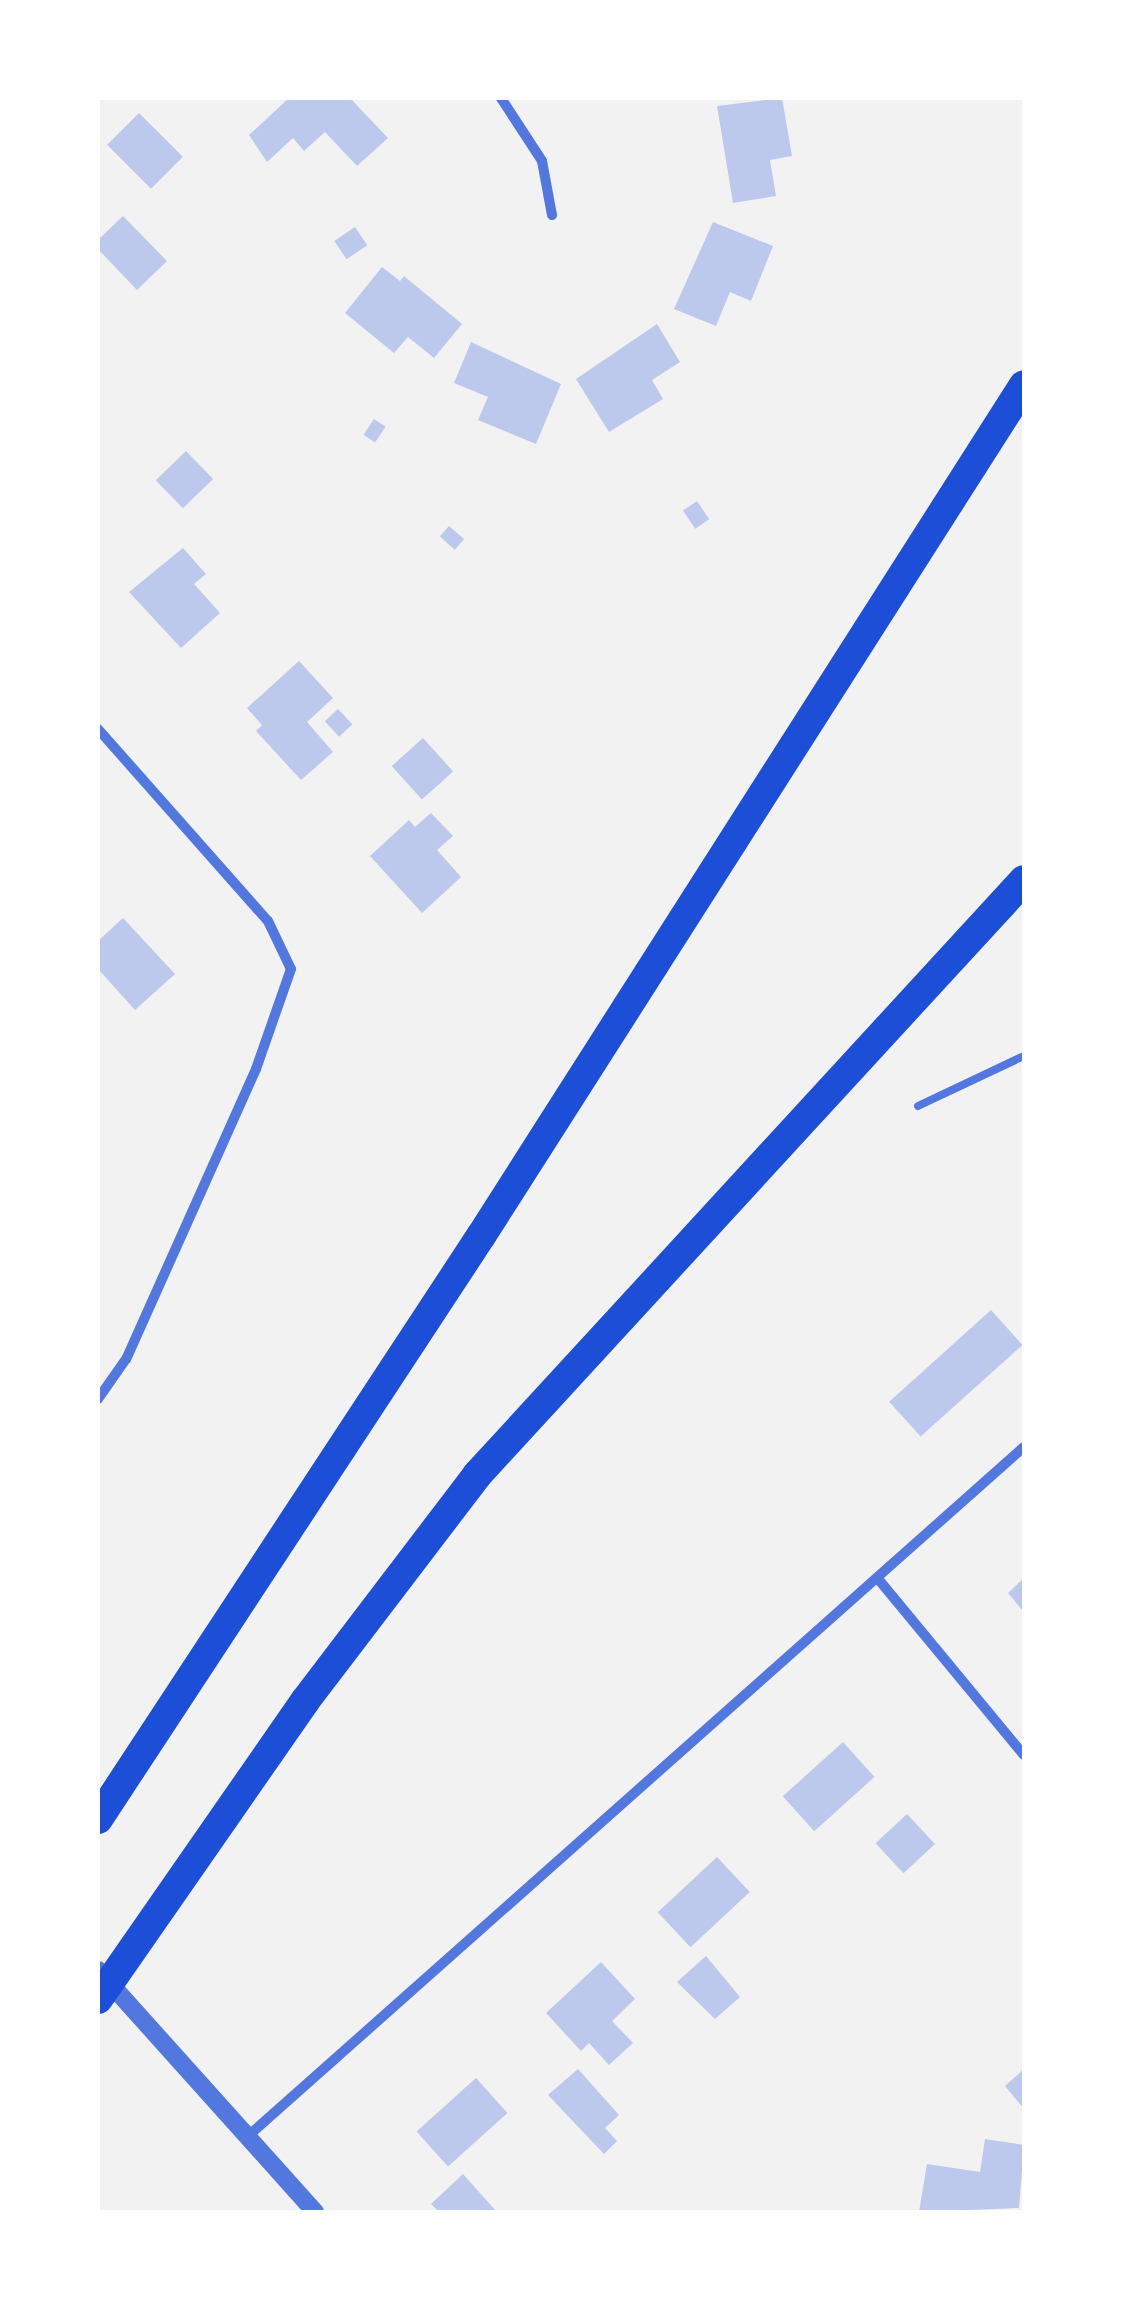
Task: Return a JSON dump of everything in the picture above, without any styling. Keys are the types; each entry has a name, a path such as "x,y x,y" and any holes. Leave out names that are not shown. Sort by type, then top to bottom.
{"highway":[{"path":"98,1819 481,1236 1024,385"},
{"path":"98,1999 304,1701 478,1475 1024,880"}],"street":[{"path":"501,98 542,161 552,215"},
{"path":"98,729 268,921 291,969 256,1068 126,1359 98,1399"},
{"path":"247,2138 879,1580 1024,1446"},
{"path":"879,1580 1024,1755"},
{"path":"98,1970 315,2212"}],"lane":[{"path":"918,1106 1024,1056"}],"building":[{"path":"289,98 350,98 388,138 357,166 325,132 304,151 293,138 267,162 249,135"},
{"path":"782,98 792,156 770,160 776,196 733,203 717,106"},
{"path":"139,113 183,157 151,189 107,145"},
{"path":"123,216 167,261 137,290 98,249 98,240"},
{"path":"713,222 773,246 751,301 730,292 716,326 674,309"},
{"path":"355,227 367,245 347,259 334,241"},
{"path":"382,267 400,281 404,276 462,324 434,358 408,337 394,353 345,313"},
{"path":"657,324 680,362 652,380 663,399 609,432 576,379"},
{"path":"471,342 561,384 536,444 478,420 488,397 454,383"},
{"path":"374,419 386,427 375,443 363,435"},
{"path":"186,451 213,479 183,508 156,480"},
{"path":"697,501 709,519 695,529 683,511"},
{"path":"449,526 464,539 455,550 440,537"},
{"path":"183,548 206,574 194,584 220,613 181,648 129,592"},
{"path":"299,661 333,698 307,722 333,752 301,780 256,731 262,725 247,708"},
{"path":"338,709 352,724 339,737 325,721"},
{"path":"423,738 453,771 422,800 392,766"},
{"path":"431,813 453,836 437,850 461,877 422,913 370,856 409,820 415,827"},
{"path":"123,918 175,974 135,1010 98,969 98,941"},
{"path":"991,1310 1022,1345 921,1437 889,1402"},
{"path":"1024,1578 1024,1612 1008,1593"},
{"path":"843,1742 874,1777 814,1831 783,1796"},
{"path":"907,1814 935,1844 904,1873 876,1843"},
{"path":"717,1857 750,1892 690,1947 658,1912"},
{"path":"706,1956 740,1997 715,2019 677,1982"},
{"path":"601,1962 635,1999 612,2021 633,2043 609,2065 589,2043 581,2051 546,2013"},
{"path":"578,2069 619,2115 605,2128 617,2141 604,2154 548,2095"},
{"path":"1024,2069 1024,2109 1005,2086"},
{"path":"476,2078 507,2113 448,2166 417,2132"},
{"path":"985,2139 1024,2145 1019,2208 919,2212 927,2164 980,2172"},
{"path":"463,2174 496,2211 439,2212 431,2204"}]}
